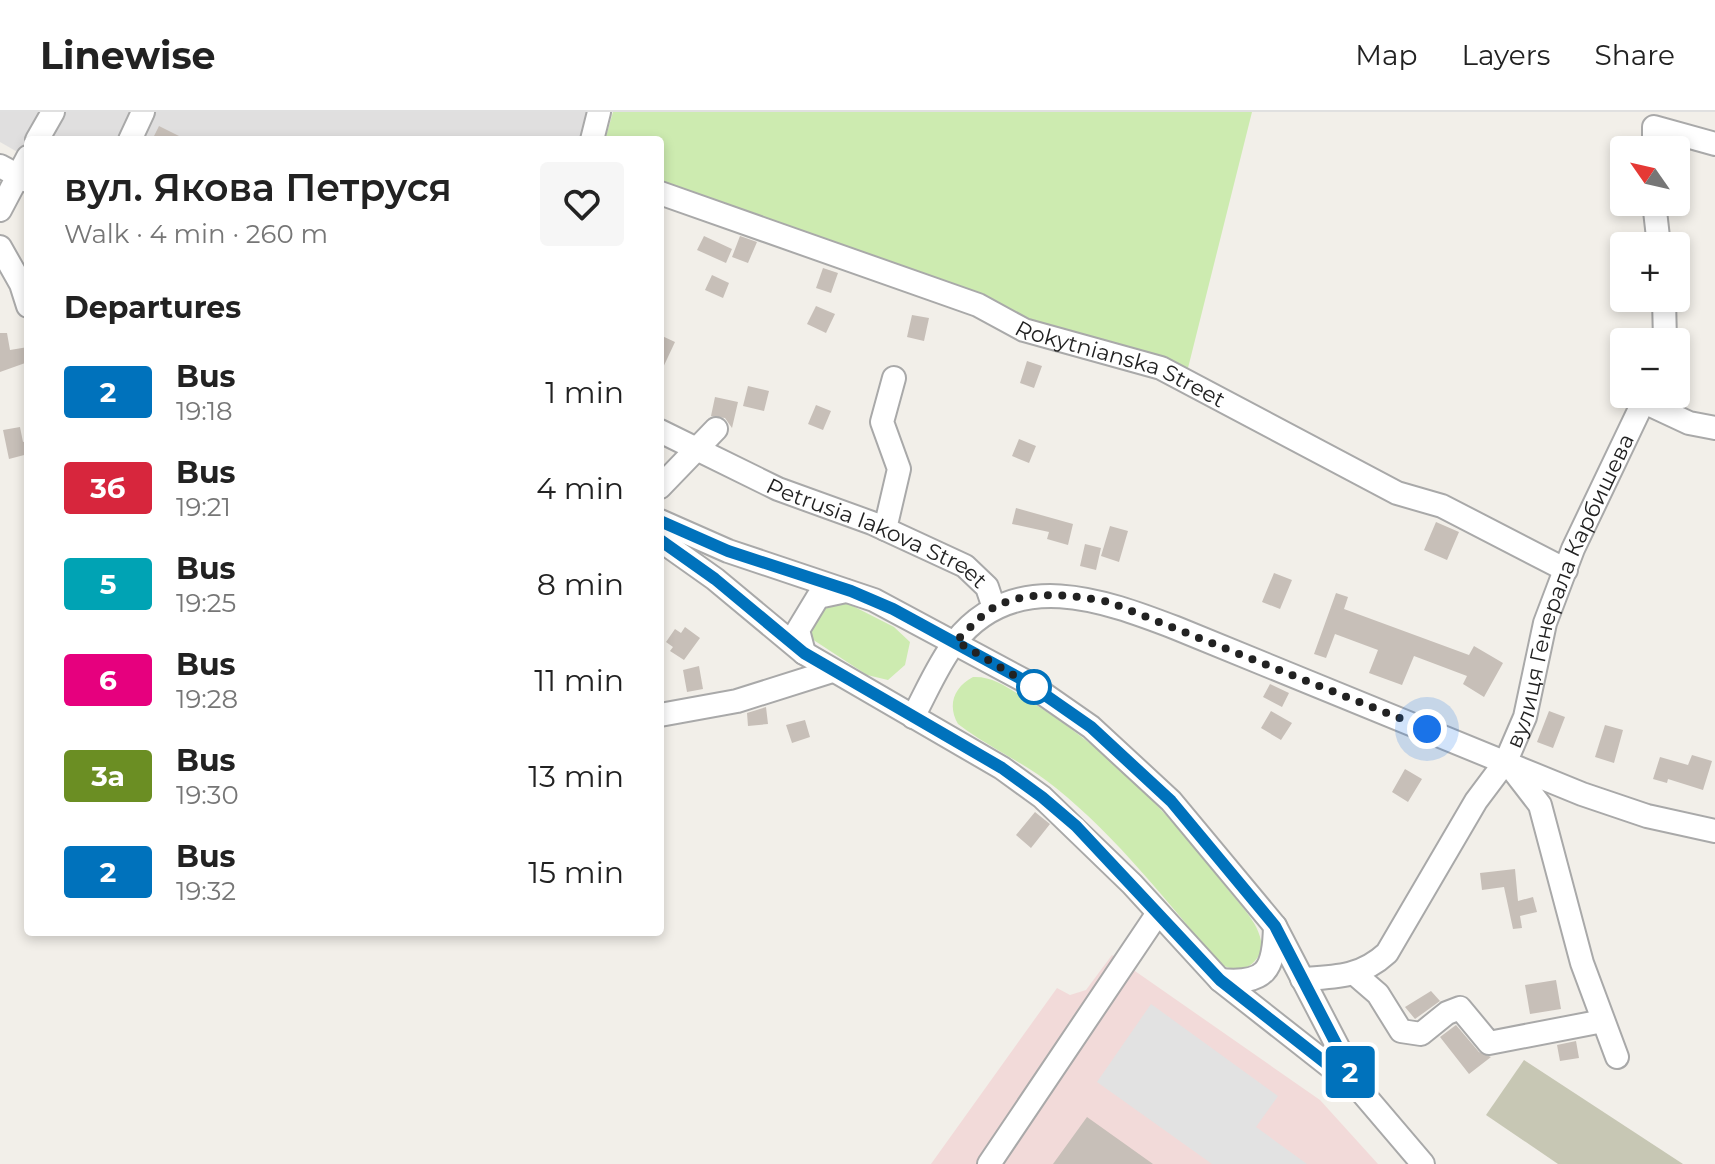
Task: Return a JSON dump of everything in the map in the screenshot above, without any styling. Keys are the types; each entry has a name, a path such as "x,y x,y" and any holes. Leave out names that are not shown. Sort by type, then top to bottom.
{"street":[{"path":"39,136 53,112"},
{"path":"132,136 143,112"},
{"path":"593,136 599,112"},
{"path":"1690,142 1715,144"},
{"path":"0,210 18,170"},
{"name":"Rokytnianska Street","path":"664,194 978,305 1024,330 1161,368 1397,493 1442,506 1566,570"},
{"path":"0,247 24,293"},
{"path":"885,529 899,469 882,422 894,378"},
{"name":"вулиця Генерала Карбишева","path":"1617,1057 1582,963 1540,805 1506,761 1525,717 1545,623 1566,570 1641,408"},
{"path":"1663,408 1689,423 1715,428"},
{"path":"664,483 716,429"},
{"name":"Petrusia Iakova Street","path":"664,433 778,489 885,529 965,566 987,587 994,608 1030,598 1073,595 1109,602 1582,794 1647,816 1715,831"},
{"path":"664,523 728,551 851,591 956,641 1059,703 1122,754 1171,801 1275,926 1360,1090"},
{"path":"664,543 715,579 804,653 1002,768 1042,797 1076,826 1220,980 1360,1090 1423,1164"},
{"path":"804,653 798,630 818,597 851,591"},
{"path":"913,717 956,641 994,608"},
{"path":"664,714 737,701 832,671"},
{"path":"1302,979 1356,975 1372,967 1387,953 1476,801 1506,761"},
{"path":"989,1164 1158,913"},
{"path":"1220,980 1246,982 1259,977 1271,964 1275,926"},
{"path":"1356,975 1378,994 1401,1031 1421,1034 1447,1013 1460,1008 1472,1017 1489,1043 1603,1021"}],"shaded area":[{"path":"0,112 588,112 581,136 24,136 24,156 0,142"},
{"path":"1112,955 1320,1100 1378,1164 931,1164 1057,988 1070,995 1086,990"},
{"path":"1151,1004 1278,1096 1256,1127 1307,1164 1212,1164 1097,1082"},
{"path":"1524,1060 1683,1164 1558,1164 1486,1115"}],"green space":[{"path":"613,112 1252,112 1188,368 1024,324 664,190 664,136 606,136"},
{"path":"843,601 894,627 910,642 905,665 888,680 867,675 812,639 809,631 816,607"},
{"path":"973,677 999,683 1052,716 1081,736 1134,782 1182,833 1244,908 1261,940 1262,949 1255,961 1240,969 1220,964 1142,872 1079,807 1044,779 958,724 953,710 954,697 961,686"}],"building":[{"path":"159,126 179,136 154,136"},
{"path":"704,236 732,249 726,263 697,250"},
{"path":"740,236 757,242 748,263 732,257"},
{"path":"823,268 838,273 831,293 816,288"},
{"path":"712,275 729,283 723,298 705,290"},
{"path":"816,306 835,314 826,333 807,324"},
{"path":"912,315 929,318 924,341 907,337"},
{"path":"0,333 7,333 10,350 24,348 24,363 0,372"},
{"path":"664,337 675,342 664,365"},
{"path":"1027,361 1042,366 1034,388 1020,383"},
{"path":"748,386 769,391 764,411 743,406"},
{"path":"715,397 738,402 732,428 725,418 711,416"},
{"path":"816,405 831,411 823,430 808,424"},
{"path":"20,427 24,455 9,459 3,430"},
{"path":"1019,439 1036,446 1029,463 1012,456"},
{"path":"1016,508 1073,524 1068,545 1047,539 1049,532 1012,524"},
{"path":"1436,522 1459,532 1447,560 1424,550"},
{"path":"1110,526 1128,531 1119,562 1101,556"},
{"path":"1085,544 1101,548 1096,570 1080,566"},
{"path":"1274,573 1292,580 1280,609 1262,602"},
{"path":"1336,593 1348,597 1344,609 1469,655 1474,646 1503,663 1484,697 1463,684 1467,676 1414,656 1402,685 1369,673 1378,650 1335,634 1326,658 1314,654"},
{"path":"685,627 700,638 684,660 670,651 673,647 666,642 675,629 681,633"},
{"path":"699,666 703,689 687,692 683,670"},
{"path":"1270,684 1289,693 1282,707 1263,697"},
{"path":"766,707 768,724 748,726 747,713"},
{"path":"1271,711 1292,723 1281,740 1261,728"},
{"path":"1549,711 1565,717 1553,748 1537,742"},
{"path":"805,720 810,737 792,743 786,725"},
{"path":"1605,725 1623,730 1614,763 1595,757"},
{"path":"1692,755 1712,761 1703,790 1668,779 1667,783 1653,779 1660,757 1688,765"},
{"path":"1405,769 1422,779 1408,802 1392,792"},
{"path":"1035,812 1050,824 1031,848 1016,835"},
{"path":"1515,869 1518,901 1533,897 1537,912 1520,916 1522,928 1513,929 1504,887 1482,890 1480,873"},
{"path":"1556,980 1561,1009 1530,1014 1525,985"},
{"path":"1431,991 1440,1001 1415,1019 1405,1007"},
{"path":"1456,1025 1479,1052 1491,1057 1469,1074 1440,1037"},
{"path":"1576,1041 1579,1058 1560,1061 1557,1045"},
{"path":"1087,1117 1153,1164 1053,1164"}],"bus line":[{"name":"2","path":"664,523 728,551 851,591 893,609 1025,681 1091,727 1171,801 1275,926 1360,1090 1220,980 1076,826 1042,797 1002,768 804,653 715,579 664,543"}],"route":[{"path":"1034,687 1042,692 956,641 994,608 1030,598 1073,595 1109,602 1427,729"}]}
